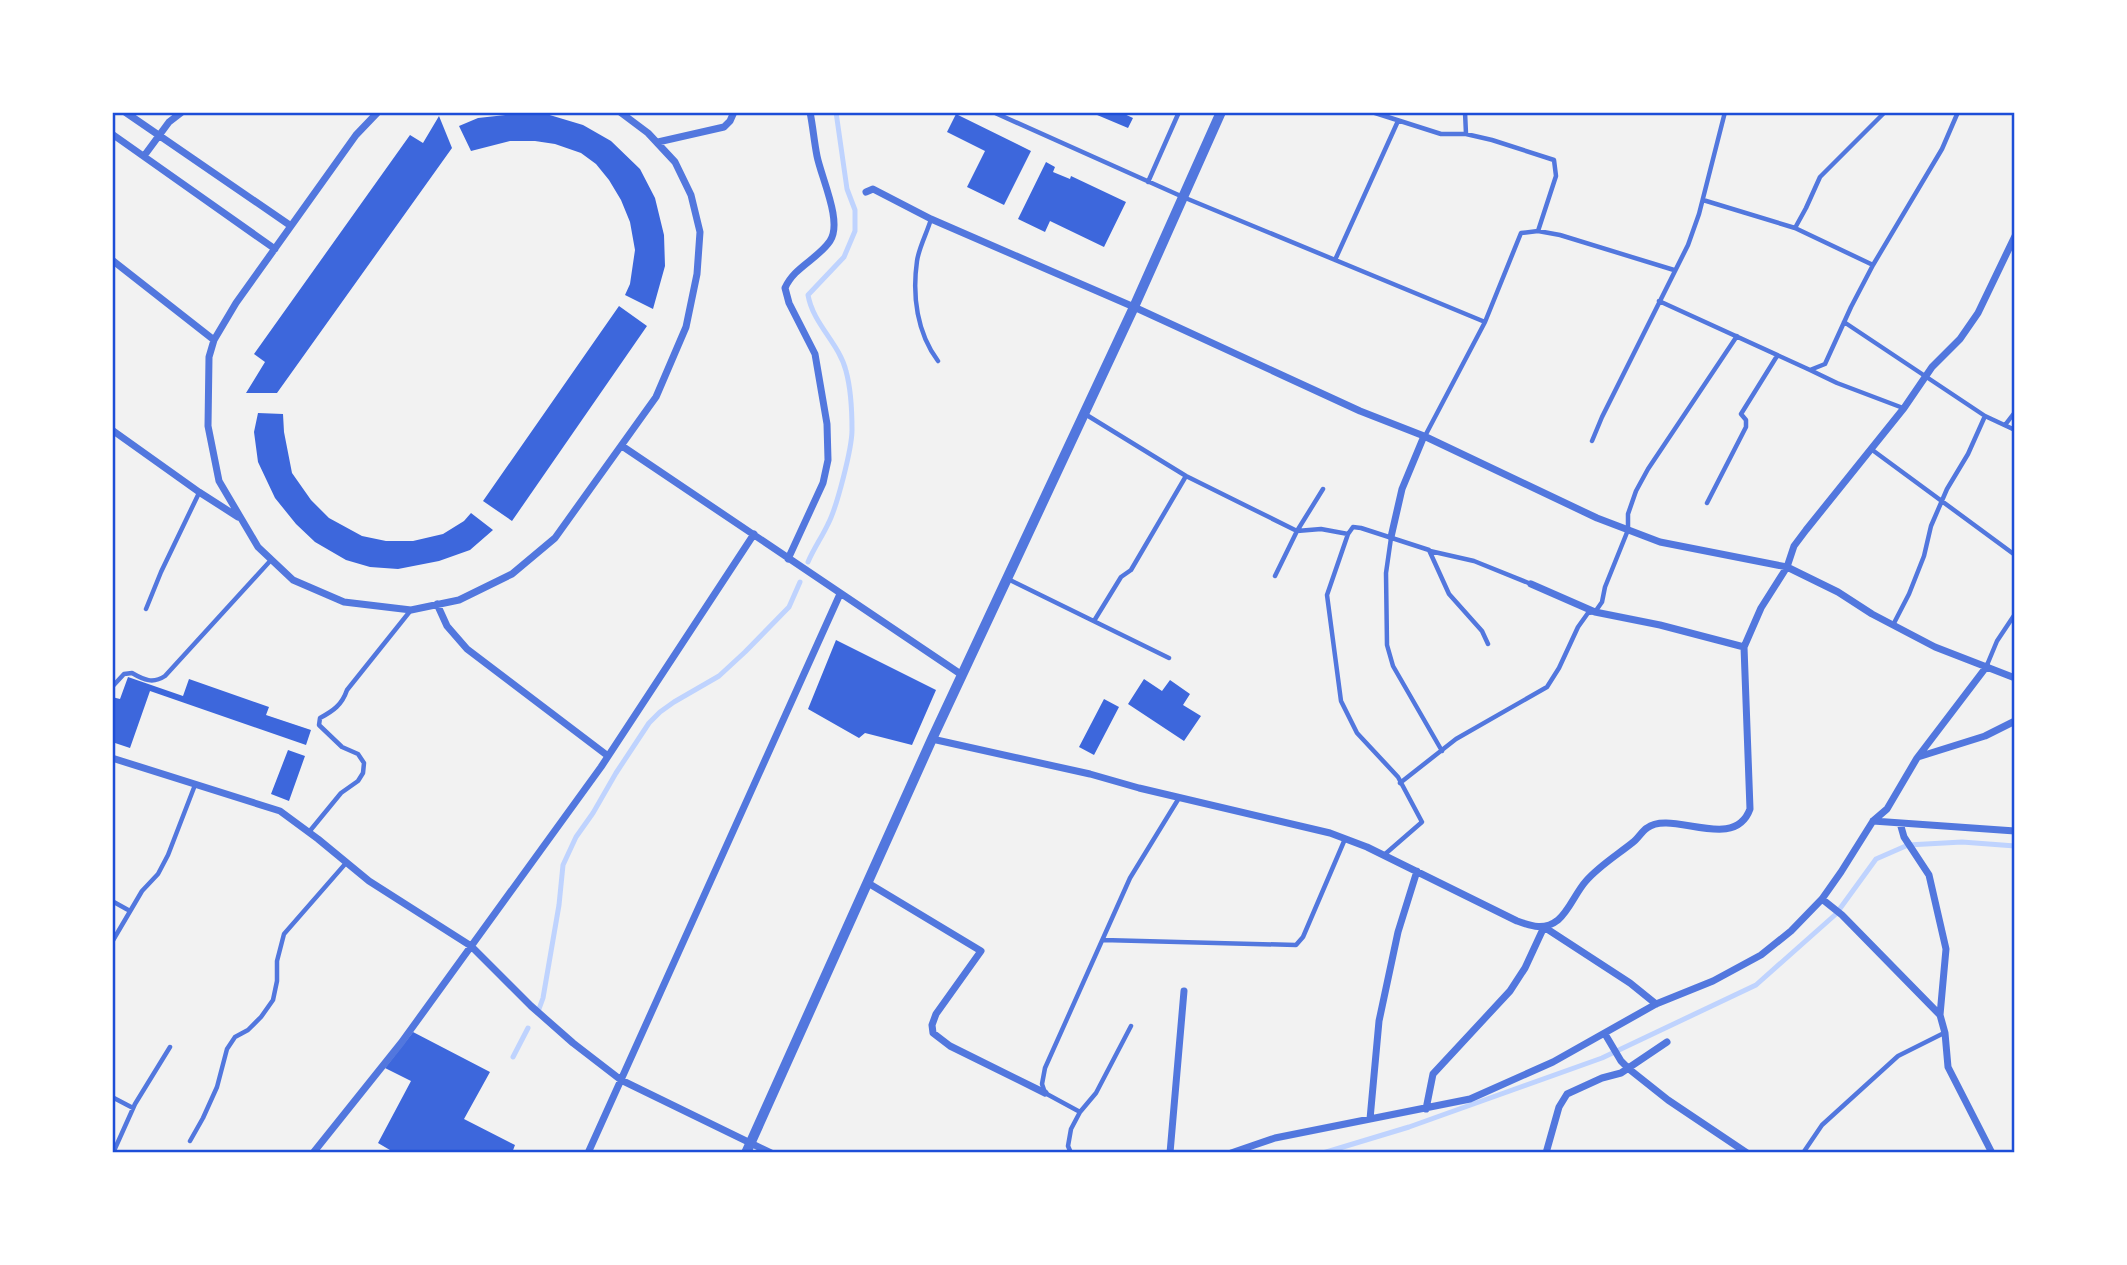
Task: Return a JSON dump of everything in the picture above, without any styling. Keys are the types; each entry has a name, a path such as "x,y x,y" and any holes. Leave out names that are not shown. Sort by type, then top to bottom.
{"street":[{"path":"125,112 291,226"},
{"path":"144,156 169,122 182,112"},
{"path":"378,112 356,135 236,303 214,340 209,357 208,426 219,481 258,547 293,580 344,602 411,611 459,600 513,573 555,538 656,397 686,327 697,274 699,232 691,195 675,162 648,132 620,112"},
{"path":"657,142 723,127 734,112"},
{"path":"788,559 823,483 828,460 827,424 815,355 789,303 785,288 796,272 825,248 834,234 829,193 818,158 810,112"},
{"path":"749,1148 932,739 1134,306 1221,112"},
{"path":"112,134 275,248"},
{"path":"866,192 873,189 931,219 1134,306 1360,411 1424,436 1597,518 1660,542 1787,567 1838,592 1934,647 2015,678"},
{"path":"932,739 1090,774 1331,833 1384,855 1517,921 1536,928 1544,927 1558,920 1587,880 1652,825 1663,823 1718,829 1740,824 1747,817 1750,809 1744,647 1760,608 1787,567 1794,546 1904,408 1932,367 1960,339 1978,313 2015,236"},
{"path":"112,260 214,340"},
{"path":"112,429 199,492 242,519"},
{"path":"1391,537 1402,489 1424,436"},
{"path":"622,446 962,675"},
{"path":"313,1153 401,1043 608,756 754,534"},
{"path":"1531,583 1595,612 1650,622 1744,647"},
{"path":"588,1153 840,594"},
{"path":"437,604 447,626 467,649 608,756"},
{"path":"1231,1153 1275,1138 1470,1099 1541,1068 1656,1004 1713,981 1761,955 1825,901 1873,821 1886,809 1917,758 1987,666"},
{"path":"1917,758 1985,736 2015,721"},
{"path":"112,758 280,811 369,881 471,946 531,1006 621,1080 749,1148 771,1153"},
{"path":"1873,821 2015,831"},
{"path":"1900,823 1904,837 1929,875 1936,897 1946,949 1940,1015 1945,1032 1948,1067 1990,1152"},
{"path":"1370,1119 1379,1020 1398,932 1417,871"},
{"path":"868,883 981,951 936,1014 932,1025 933,1033 950,1046 1045,1093"},
{"path":"1825,901 1940,1015"},
{"path":"1544,927 1656,1004"},
{"path":"1426,1109 1433,1074 1510,990 1525,968 1544,927"},
{"path":"1170,1153 1184,991"},
{"path":"1605,1034 1629,1069 1660,1095 1747,1153"},
{"path":"1546,1153 1559,1107 1567,1094 1629,1069 1667,1042"}],"lane":[{"path":"993,112 1183,197 1485,322"},
{"path":"1148,182 1179,112"},
{"path":"1371,112 1441,134 1466,134 1554,160 1556,176 1538,230"},
{"path":"1465,112 1466,134"},
{"path":"1592,441 1688,245 1703,200 1725,112"},
{"path":"1794,228 1820,177 1885,112"},
{"path":"1810,370 1825,364 1873,265 1942,149 1958,112"},
{"path":"1335,260 1398,121"},
{"path":"1703,200 1794,228 1873,265"},
{"path":"931,219 917,260 917,309 925,343 938,361"},
{"path":"1424,436 1485,322 1521,233 1538,230 1560,235 1674,270"},
{"path":"1660,302 1837,383 1904,408"},
{"path":"1844,322 1985,416 2015,430"},
{"path":"1400,783 1456,739 1547,687 1559,668 1577,626 1588,613 1595,612 1602,602 1605,587 1628,530 1628,514 1636,491 1737,336"},
{"path":"1706,503 1746,427 1746,420 1741,414 1777,356"},
{"path":"2004,426 2015,412"},
{"path":"1084,414 1186,475 1297,531 1321,529 1348,534"},
{"path":"1892,625 1909,594 1924,556 1931,526 1947,489 1968,454 1985,416"},
{"path":"1871,449 2015,555"},
{"path":"1094,621 1116,585 1131,570 1186,475"},
{"path":"1275,576 1297,531 1323,489"},
{"path":"146,609 199,492"},
{"path":"1384,855 1422,822 1398,778 1357,733 1341,701 1327,595 1348,534 1353,527 1361,528 1474,561 1531,583"},
{"path":"1391,537 1386,573 1387,645 1393,666 1442,751"},
{"path":"1429,550 1449,594 1482,631 1488,644"},
{"path":"112,687 124,674 132,673 144,680 158,680 165,676 271,559"},
{"path":"1007,578 1169,658"},
{"path":"309,832 341,793 358,781 363,773 364,763 358,754 342,747 319,725 320,718 343,702 347,690 411,611"},
{"path":"1987,666 1997,641 2015,614"},
{"path":"112,942 142,891 158,874 195,785"},
{"path":"1080,1112 1045,1093 1042,1084 1045,1068 1130,878 1179,797"},
{"path":"1102,940 1296,945 1303,937 1345,838"},
{"path":"190,1141 204,1118 217,1087 227,1049 235,1037 248,1030 261,1017 273,1000 277,961 284,934 347,862"},
{"path":"112,901 130,911"},
{"path":"1071,1153 1068,1146 1071,1129 1080,1112 1096,1093 1131,1027"},
{"path":"1803,1153 1822,1125 1898,1056 1945,1032"},
{"path":"113,1153 133,1108 170,1047"},
{"path":"112,1097 133,1108"}],"building":[{"path":"1090,112 1120,112 1133,118 1128,128"},
{"path":"543,113 583,125 611,141 640,169 655,198 664,235 665,266 653,309 625,295 630,284 635,250 630,222 621,200 596,164 581,153 555,144 535,141 510,141 471,151 459,126 478,118"},
{"path":"956,114 1031,151 1004,205 967,187 985,151 947,132"},
{"path":"439,116 452,148 277,393 246,393 265,362 254,354 410,135 423,143"},
{"path":"1046,162 1055,167 1053,172 1070,179 1071,176 1126,202 1104,247 1050,221 1045,232 1018,219"},
{"path":"619,306 647,326 512,521 483,501"},
{"path":"258,413 283,414 292,473 311,500 329,518 362,536 386,541 413,541 443,534 464,521 471,513 493,530 470,550 439,561 398,569 370,567 346,560 315,542 275,498 258,462 254,432"},
{"path":"836,640 936,690 912,745 865,733 859,738 808,709"},
{"path":"128,677 183,696 189,679 269,707 266,715 311,730 306,745 150,691 130,748 112,742 112,697 120,699"},
{"path":"1144,679 1162,691 1170,680 1190,694 1183,705 1201,716 1184,741 1128,704"},
{"path":"1104,699 1119,707 1094,755 1079,747"},
{"path":"288,750 305,756 289,801 271,794"},
{"path":"413,1032 490,1072 464,1119 515,1145 512,1153 395,1153 378,1143 411,1081 385,1068"}],"waterway":[{"path":"808,562 836,505 852,430 850,393 843,361 815,315 808,295 844,257 855,231 855,210 847,189 836,112"},
{"path":"539,1009 559,905 563,865 576,837 649,723 674,702 719,676 745,652 789,607 800,582"},
{"path":"1323,1153 1409,1127 1602,1058 1756,985 1836,914 1876,859 1908,845 1962,842 2015,846"},
{"path":"513,1057 528,1028"}]}
